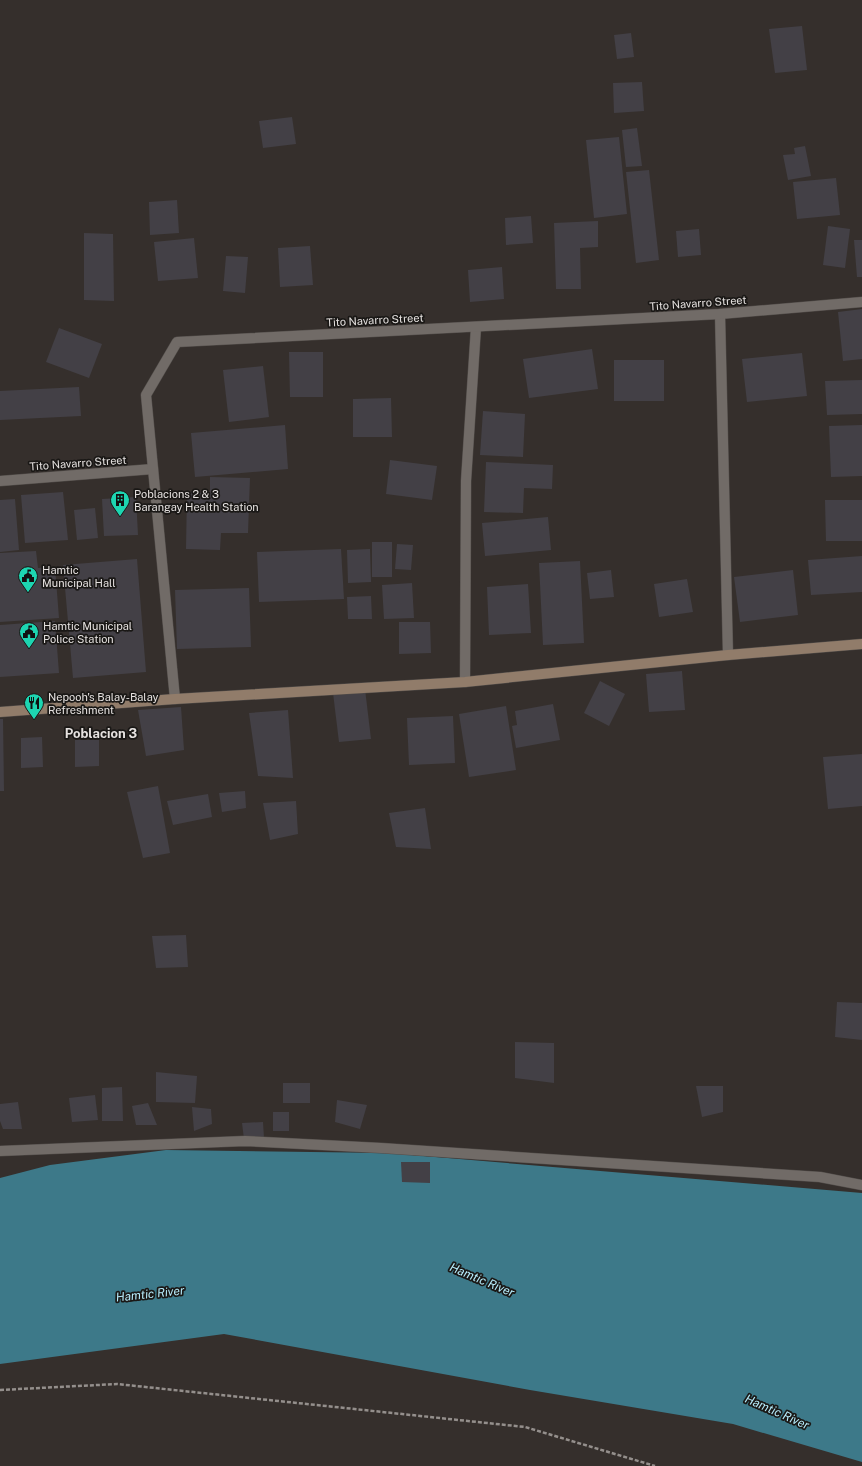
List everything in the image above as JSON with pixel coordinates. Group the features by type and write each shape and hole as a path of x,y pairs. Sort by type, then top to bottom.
{"main road":[{"path":"0,712 175,699 464,682 728,655 862,644"}],"street":[{"name":"Tito Navarro Street","path":"0,481 153,469 146,395 177,342 720,314 862,302"},
{"path":"720,314 728,655"},
{"path":"464,682 466,481 476,327"},
{"path":"153,469 175,699"},
{"path":"0,1150 245,1141 381,1148 820,1177 862,1185"}],"path":[{"path":"0,1390 117,1384 525,1427 655,1466"}],"water":[{"name":"Hamtic River","path":"166,1150 388,1153 862,1193 862,1462 733,1424 530,1390 224,1334 0,1364 0,1178 50,1165"}],"building":[{"path":"802,26 807,70 775,73 769,29"},
{"path":"631,33 634,57 617,59 614,35"},
{"path":"642,82 644,111 614,113 613,83"},
{"path":"292,117 296,144 263,148 259,121"},
{"path":"637,128 642,166 626,167 622,130"},
{"path":"619,137 627,214 594,218 586,140"},
{"path":"805,146 811,176 788,180 783,155 795,154 794,148"},
{"path":"649,170 659,260 636,263 626,172"},
{"path":"836,178 840,215 797,219 793,182"},
{"path":"177,200 179,233 150,235 149,202"},
{"path":"531,216 533,243 506,245 505,218"},
{"path":"598,221 598,247 580,248 581,289 556,289 554,223"},
{"path":"828,226 850,229 845,268 823,265"},
{"path":"699,229 701,255 678,257 676,231"},
{"path":"84,233 113,234 114,301 84,300"},
{"path":"194,238 198,278 158,281 154,242"},
{"path":"854,240 862,240 862,277 857,277"},
{"path":"310,246 313,285 280,287 278,248"},
{"path":"226,256 248,257 245,293 223,291"},
{"path":"502,267 504,299 470,302 468,270"},
{"path":"862,309 862,359 843,361 838,312"},
{"path":"59,328 102,344 89,378 46,362"},
{"path":"592,349 598,389 529,398 523,359"},
{"path":"289,352 323,352 323,397 290,397"},
{"path":"802,353 807,396 747,402 742,359"},
{"path":"614,360 664,360 664,401 614,401"},
{"path":"263,366 269,417 229,422 223,370"},
{"path":"862,380 862,414 827,415 825,381"},
{"path":"79,387 81,416 0,420 0,391"},
{"path":"391,398 392,437 353,437 353,399"},
{"path":"483,411 525,414 523,457 480,455"},
{"path":"285,425 288,469 195,477 191,433"},
{"path":"862,425 862,476 831,477 829,426"},
{"path":"390,460 437,466 432,500 386,494"},
{"path":"486,462 553,465 552,489 524,488 523,513 484,512"},
{"path":"210,477 250,478 248,533 221,533 220,550 186,549 187,492 210,493"},
{"path":"63,492 68,540 25,543 21,495"},
{"name":"Poblacions 2 & 3 Barangay Health Station","path":"136,497 138,535 104,536 102,499"},
{"path":"15,499 19,550 0,552 0,500"},
{"path":"825,500 862,500 862,541 826,541"},
{"path":"95,508 98,538 77,540 74,510"},
{"path":"548,517 551,550 485,556 482,523"},
{"path":"372,542 392,542 392,577 372,577"},
{"path":"397,544 413,545 411,570 395,569"},
{"path":"341,549 344,599 259,602 257,552"},
{"path":"370,549 371,582 348,583 347,550"},
{"name":"Hamtic Municipal Hall","path":"36,551 38,568 55,567 59,618 0,622 0,553"},
{"path":"862,556 862,592 811,595 808,560"},
{"path":"137,559 146,672 73,678 63,565"},
{"path":"580,561 584,643 543,645 539,563"},
{"path":"611,570 614,597 590,599 587,573"},
{"path":"793,570 798,615 740,622 734,577"},
{"path":"687,579 693,612 659,617 654,584"},
{"path":"412,583 414,618 384,619 382,585"},
{"path":"528,584 531,633 489,635 487,587"},
{"path":"249,588 251,647 177,649 175,590"},
{"path":"371,596 372,619 348,619 347,597"},
{"name":"Hamtic Municipal Police Station","path":"55,621 59,673 0,677 0,625"},
{"path":"399,622 430,622 431,653 399,654"},
{"path":"682,671 685,710 649,712 646,674"},
{"path":"600,681 625,694 609,726 584,713"},
{"path":"365,689 371,739 339,742 333,693"},
{"path":"553,704 560,740 516,748 512,726 517,725 515,711"},
{"path":"506,706 516,770 469,777 459,714"},
{"path":"181,707 184,750 146,756 138,710"},
{"path":"288,710 293,778 258,776 249,713"},
{"path":"453,716 455,763 409,765 407,718"},
{"path":"0,719 3,719 4,791 0,791"},
{"path":"42,737 43,767 21,768 21,738"},
{"path":"75,740 99,740 99,766 75,767"},
{"path":"862,754 862,806 828,809 823,757"},
{"path":"158,786 170,853 143,858 127,792"},
{"path":"245,791 246,808 222,812 219,793"},
{"path":"208,794 212,817 173,825 167,801"},
{"path":"296,801 298,834 270,840 263,803"},
{"path":"425,808 431,849 396,847 389,813"},
{"path":"186,935 188,967 156,968 152,936"},
{"path":"837,1002 862,1003 862,1040 835,1037"},
{"path":"515,1042 554,1043 554,1083 515,1078"},
{"path":"156,1072 197,1076 195,1103 156,1102"},
{"path":"283,1083 310,1083 310,1103 283,1103"},
{"path":"696,1086 723,1086 723,1112 702,1117"},
{"path":"122,1087 123,1121 102,1121 102,1088"},
{"path":"95,1095 98,1120 72,1122 69,1098"},
{"path":"337,1100 367,1105 360,1129 335,1122"},
{"path":"18,1102 22,1129 3,1129 0,1121 0,1104"},
{"path":"148,1103 157,1125 136,1125 132,1106"},
{"path":"192,1107 211,1109 212,1124 194,1131"},
{"path":"273,1112 289,1112 289,1131 273,1131"},
{"path":"263,1122 264,1138 244,1139 242,1123"},
{"path":"401,1162 430,1162 430,1183 402,1182"}],"place":[{"name":"Poblacions 2 & 3 Barangay Health Station","path":"120,517"},
{"name":"Hamtic Municipal Hall","path":"28,593"},
{"name":"Hamtic Municipal Police Station","path":"29,649"},
{"name":"Nepooh's Balay-Balay Refreshment","path":"34,720"}],"district":[{"name":"Poblacion 3","path":"101,733"}]}
